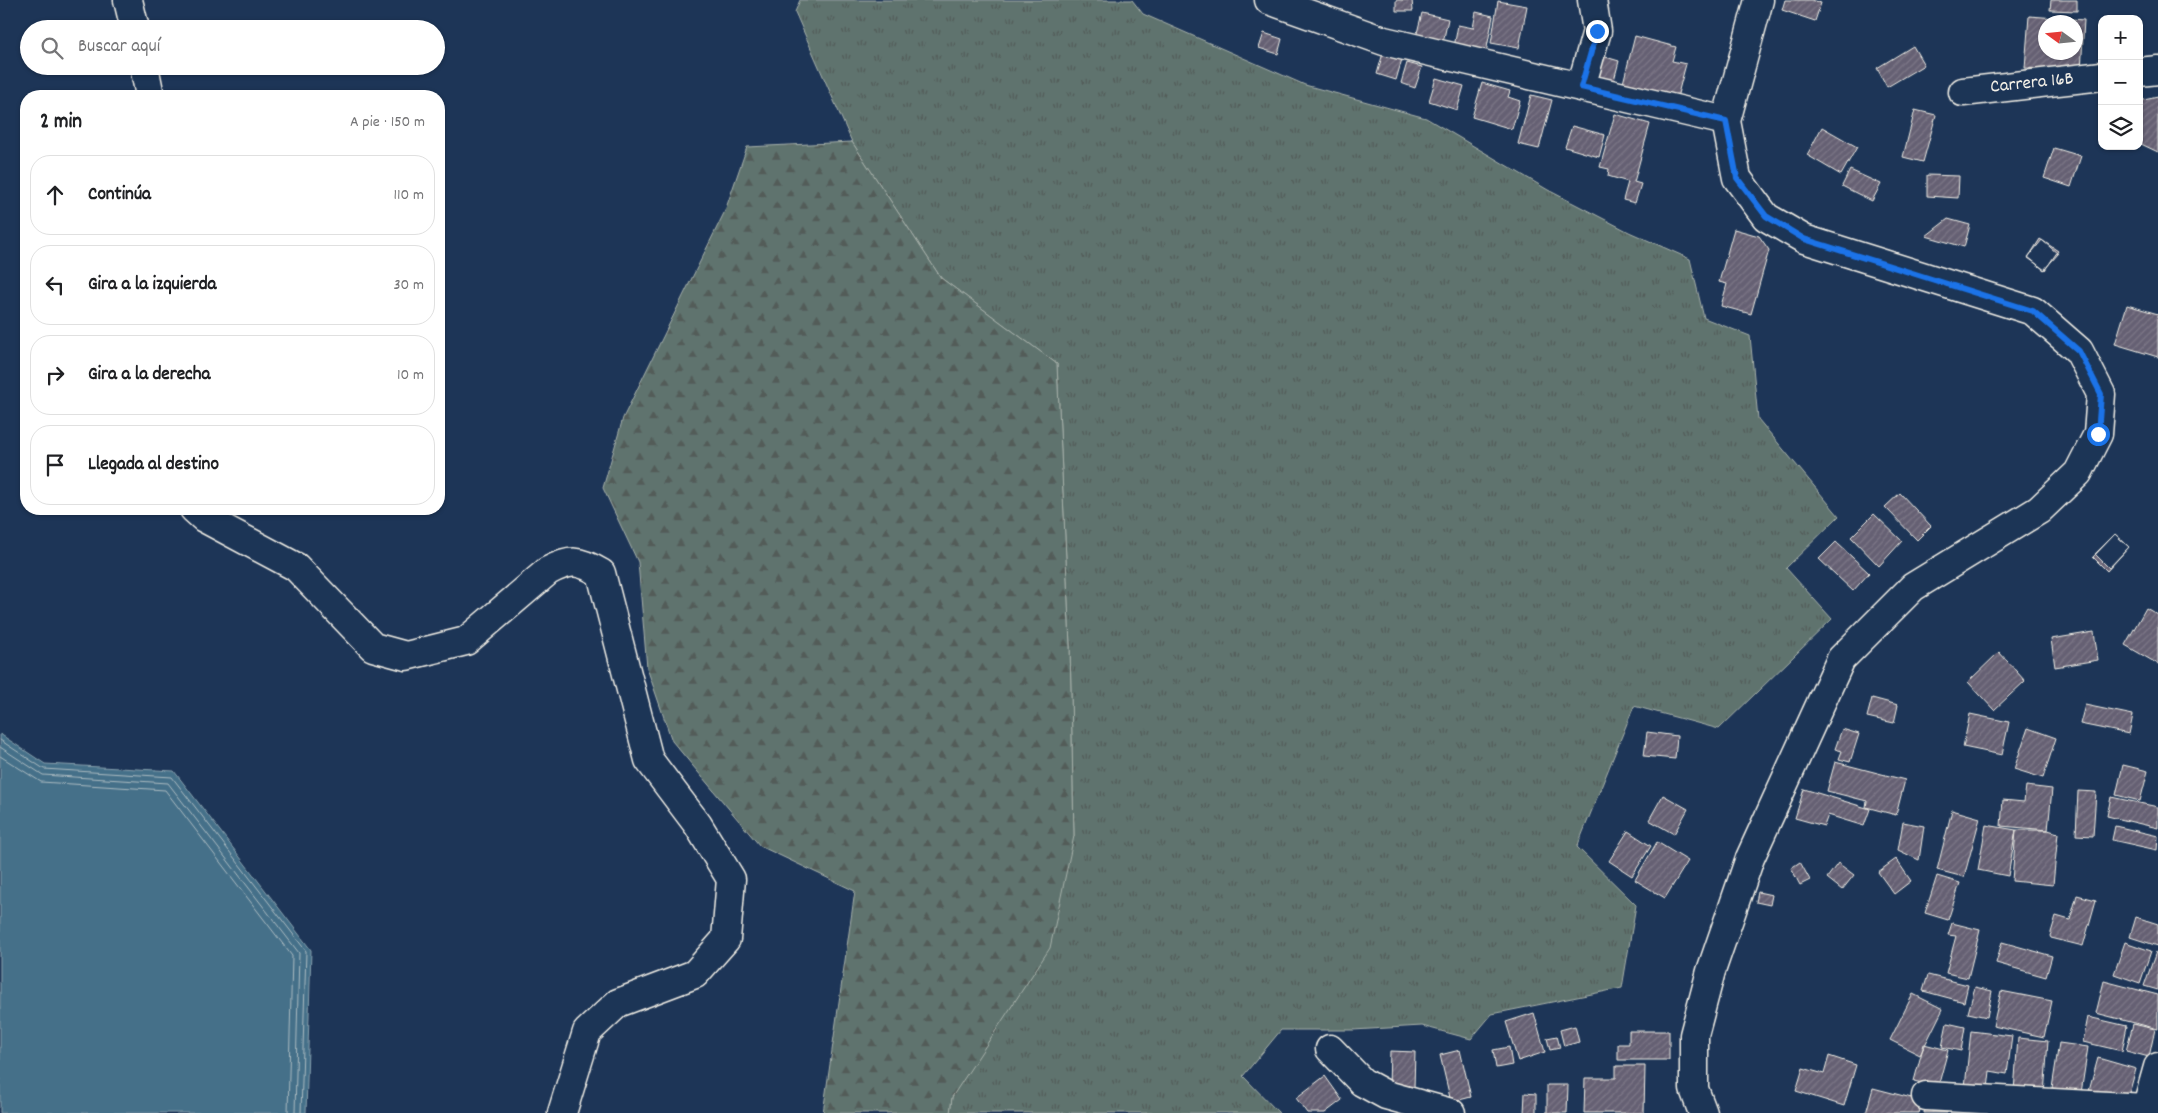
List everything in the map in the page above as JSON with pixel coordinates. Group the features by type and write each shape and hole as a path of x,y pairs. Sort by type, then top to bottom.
{"street":[{"path":"128,0 133,20"},
{"path":"1269,0 1384,41 1726,121"},
{"path":"1581,87 1597,31 1592,0"},
{"path":"1703,1113 1694,1089 1694,1035 1711,971 1750,858 1841,659 1913,587 2039,510 2078,472 2098,434 2101,394 2079,351 2033,311 1804,239 1766,216 1737,178 1726,121 1759,0"},
{"path":"2143,72 2158,70"},
{"path":"146,75 149,90"},
{"name":"Carrera 16B","path":"1963,92 2098,76"},
{"path":"201,515 296,567 373,646 406,656 466,641 548,571 562,564 580,561 601,573 649,760 698,825 731,879 726,939 695,974 618,1003 587,1032 562,1113"},
{"path":"1330,1048 1362,1082 1386,1096 1452,1113"},
{"path":"1926,1096 2146,1110 2158,1067"}],"green space":[{"path":"800,0 1132,0 1143,14 1305,85 1426,118 1548,190 1629,232 1690,259 1704,318 1750,336 1758,419 1839,516 1786,568 1832,619 1719,729 1634,706 1577,847 1636,905 1622,988 1492,1014 1471,1039 1422,1026 1353,1030 1281,1030 1243,1076 1279,1113 950,1113 952,1097 1074,836 1070,646 1057,364 941,278 852,142 795,12"},
{"path":"852,142 941,278 1057,364 1070,646 1074,836 1050,948 952,1097 950,1113 823,1113 855,891 760,846 672,741 647,668 638,562 603,488 623,418 725,211 747,147"}],"water":[{"path":"0,734 45,764 174,771 311,950 306,1113 0,1113"}],"building":[{"path":"1396,0 1412,0 1413,11 1396,11"},
{"path":"1785,0 1811,0 1821,3 1815,21 1782,10"},
{"path":"2051,0 2077,0 2077,11 2050,10"},
{"path":"1498,1 1527,6 1519,48 1491,43"},
{"path":"1476,12 1493,16 1485,58 1453,53 1458,25 1473,28"},
{"path":"1422,13 1448,19 1441,52 1414,45"},
{"path":"2029,16 2038,17 2038,60 2082,60 2081,71 2025,68"},
{"path":"1264,33 1282,39 1278,54 1259,48"},
{"path":"1635,36 1676,47 1672,61 1686,64 1675,105 1621,91"},
{"path":"1913,46 1924,65 1887,87 1877,68"},
{"path":"1383,53 1402,59 1396,80 1377,74"},
{"path":"1599,55 1619,61 1612,88 1592,82"},
{"path":"1407,63 1422,67 1415,88 1401,83"},
{"path":"1436,78 1464,86 1457,110 1429,101"},
{"path":"1482,83 1510,91 1508,97 1520,101 1512,129 1472,117"},
{"path":"1531,95 1552,100 1539,149 1518,144"},
{"path":"2158,97 2158,152 2143,145 2143,100"},
{"path":"1915,110 1936,115 1923,162 1903,157"},
{"path":"1615,114 1650,124 1634,182 1641,184 1635,203 1623,200 1628,182 1608,176 1609,169 1600,167"},
{"path":"1572,126 1605,135 1599,157 1565,147"},
{"path":"1822,127 1857,147 1841,175 1807,155"},
{"path":"2054,148 2081,156 2071,187 2044,178"},
{"path":"1850,170 1881,184 1872,201 1842,186"},
{"path":"1927,175 1959,176 1958,198 1927,196"},
{"path":"1948,219 1970,225 1964,247 1926,236"},
{"path":"1734,229 1759,236 1769,250 1751,314 1721,306 1727,284 1719,282"},
{"path":"2040,239 2058,251 2045,270 2028,258"},
{"path":"2042,240 2058,254 2044,270 2028,257"},
{"path":"2127,305 2158,314 2158,357 2115,344"},
{"path":"1900,493 1931,526 1917,540 1885,507"},
{"path":"1874,514 1902,541 1879,566 1851,537"},
{"path":"2115,534 2129,547 2109,568 2095,554"},
{"path":"2115,534 2129,547 2107,571 2093,557"},
{"path":"1836,542 1869,573 1853,591 1819,559"},
{"path":"2146,608 2158,615 2158,664 2125,645"},
{"path":"2094,632 2098,660 2055,667 2051,639"},
{"path":"1999,652 2025,681 1994,710 1968,682"},
{"path":"1872,698 1898,705 1894,723 1867,717"},
{"path":"2085,705 2133,715 2129,734 2080,724"},
{"path":"1970,714 2009,722 2002,755 1963,747"},
{"path":"2028,728 2056,738 2043,778 2014,769"},
{"path":"1842,729 1859,734 1850,762 1839,759 1842,751 1835,749"},
{"path":"1647,732 1677,736 1675,759 1644,756"},
{"path":"1835,762 1905,780 1896,815 1866,807 1867,801 1827,791"},
{"path":"2123,765 2148,771 2140,801 2116,795"},
{"path":"2026,786 2052,789 2048,830 2001,826 2003,800 2024,802"},
{"path":"1804,789 1870,809 1864,826 1828,815 1824,826 1795,818"},
{"path":"2078,791 2096,792 2093,836 2076,835"},
{"path":"1663,795 1688,809 1674,834 1649,820"},
{"path":"2111,797 2158,807 2158,828 2107,816"},
{"path":"1952,810 1980,818 1964,877 1937,870"},
{"path":"1903,822 1924,826 1919,860 1898,850"},
{"path":"1986,825 2016,830 2008,876 1978,870"},
{"path":"2115,826 2158,836 2157,850 2112,840"},
{"path":"2016,830 2048,830 2058,833 2053,885 2012,881"},
{"path":"1628,831 1651,846 1632,876 1609,861"},
{"path":"1657,842 1688,861 1665,898 1635,880"},
{"path":"1896,859 1911,881 1894,894 1878,872"},
{"path":"1800,862 1810,880 1800,885 1791,868"},
{"path":"1838,863 1854,875 1842,890 1827,878"},
{"path":"1937,876 1960,883 1948,920 1925,913"},
{"path":"1758,892 1772,895 1770,905 1756,902"},
{"path":"2077,895 2096,900 2083,946 2051,938 2050,936 2056,916 2070,920"},
{"path":"2136,917 2158,924 2158,946 2130,937"},
{"path":"1952,923 1980,930 1968,978 1946,973 1956,936 1948,935"},
{"path":"2002,942 2052,956 2046,977 1996,963"},
{"path":"2125,942 2151,951 2140,983 2114,974"},
{"path":"2156,952 2158,952 2158,990 2144,986"},
{"path":"1928,975 1968,985 1964,1002 1923,991"},
{"path":"2104,981 2158,995 2158,1029 2096,1013"},
{"path":"1975,987 1992,991 1987,1017 1968,1013"},
{"path":"2001,991 2052,1001 2044,1037 1993,1026"},
{"path":"1913,994 1943,1009 1920,1055 1890,1040"},
{"path":"1534,1013 1545,1052 1518,1061 1506,1022"},
{"path":"2088,1017 2127,1026 2122,1051 2083,1042"},
{"path":"1947,1023 1965,1027 1961,1051 1942,1047"},
{"path":"2133,1024 2155,1029 2149,1057 2126,1051"},
{"path":"1575,1026 1579,1042 1564,1046 1560,1030"},
{"path":"1629,1031 1669,1031 1669,1060 1618,1060 1618,1044 1629,1044"},
{"path":"1971,1031 2012,1036 2007,1074 1990,1071 1988,1089 1965,1087"},
{"path":"1557,1036 1560,1048 1550,1050 1547,1038"},
{"path":"2018,1038 2048,1041 2044,1094 2014,1091"},
{"path":"2059,1043 2088,1047 2081,1093 2052,1088"},
{"path":"1924,1044 1948,1050 1938,1087 1914,1081"},
{"path":"1509,1047 1512,1065 1496,1068 1493,1050"},
{"path":"1460,1050 1471,1097 1451,1102 1440,1055"},
{"path":"1390,1051 1415,1052 1414,1088 1389,1087"},
{"path":"1829,1056 1856,1065 1844,1106 1796,1091 1803,1068 1824,1074"},
{"path":"2098,1058 2136,1069 2127,1101 2089,1091"},
{"path":"1616,1066 1645,1066 1644,1113 1584,1113 1585,1078 1616,1078"},
{"path":"1325,1076 1342,1100 1325,1113 1307,1113 1296,1098"},
{"path":"1547,1085 1568,1085 1567,1113 1547,1113"},
{"path":"1873,1088 1923,1101 1919,1113 1866,1113"},
{"path":"1525,1093 1536,1094 1536,1113 1524,1113"},
{"path":"1926,1102 1948,1105 1947,1113 1924,1113"}],"route":[{"path":"1597,31 1581,87 1726,121 1737,178 1766,216 1804,239 2033,311 2079,351 2101,394 2098,434"}]}
